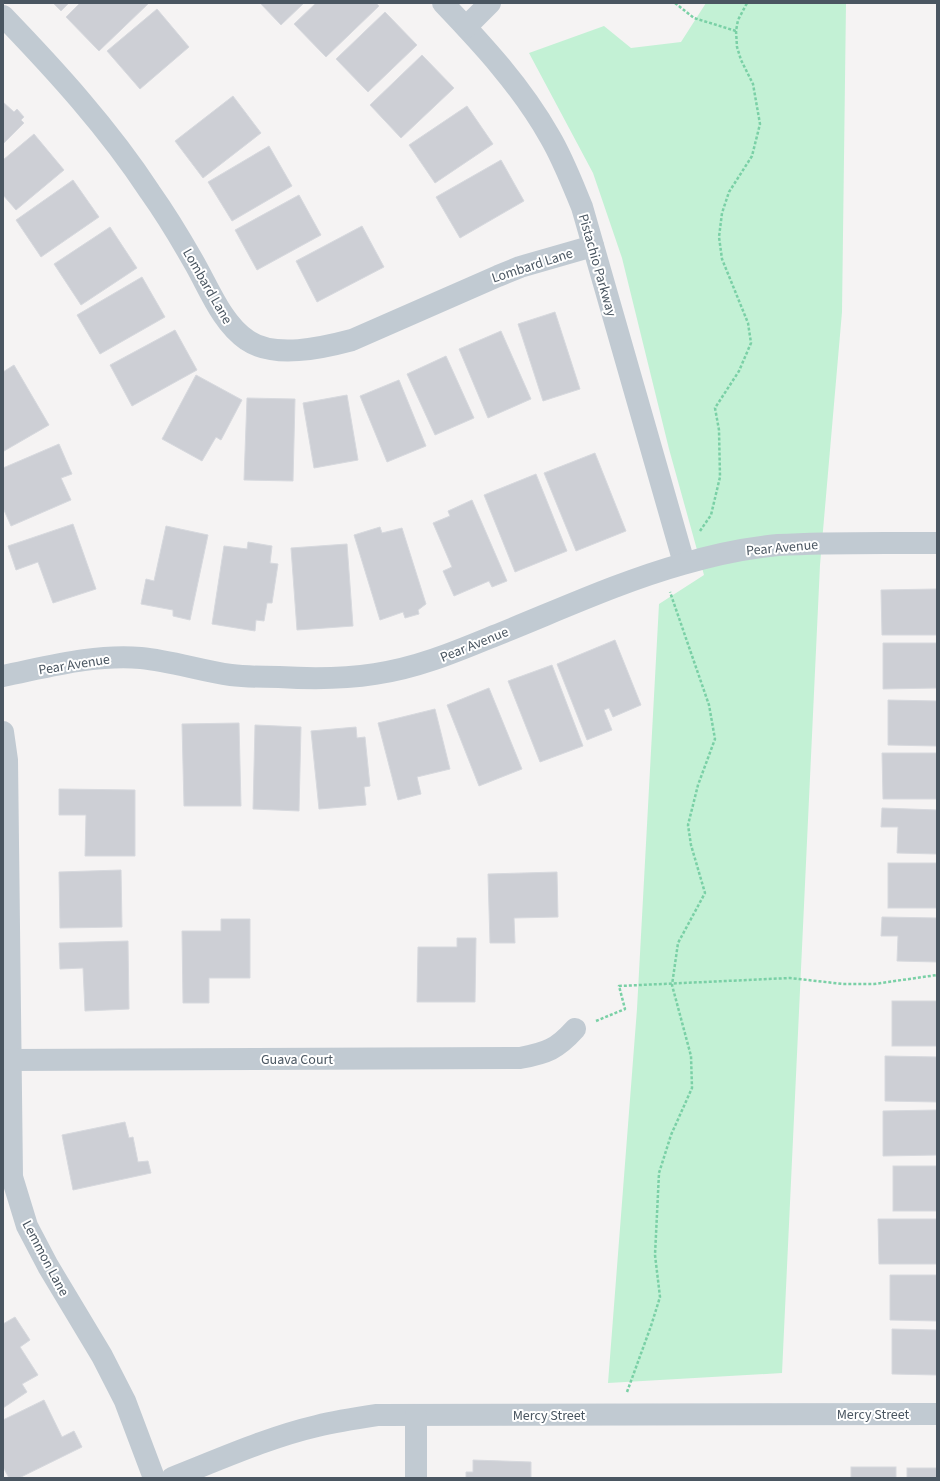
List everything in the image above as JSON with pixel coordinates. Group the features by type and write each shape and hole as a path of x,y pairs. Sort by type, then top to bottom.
{"street":[{"name":"Pistachio Parkway","path":"443,3 489,51 509,75 531,106 551,138 582,207 684,564"},
{"path":"466,27 490,3"},
{"name":"Lombard Lane","path":"3,16 44,59 101,124 127,158 169,220 229,325 247,341 258,347 271,350 310,350 352,340 520,267 593,246"},
{"name":"Pear Avenue","path":"3,676 90,659 116,657 141,658 216,672 247,676 335,678 376,674 438,659 625,583 684,564 734,552 776,546 826,543 937,543"},
{"name":"Lemmon Lane","path":"3,732 7,760 12,1177 27,1226 48,1266 102,1356 125,1401 154,1478"},
{"name":"Guava Court","path":"10,1060 520,1058 537,1055 551,1049 563,1042 575,1029"},
{"name":"Mercy Street","path":"172,1478 277,1438 315,1426 345,1419 377,1415 937,1414"},
{"path":"416,1415 416,1478"}],"path":[{"path":"675,3 694,18 736,31"},
{"path":"698,533 710,515 720,477 720,430 715,408 739,371 751,343 748,323 722,259 719,237 722,213 729,192 752,156 760,124 752,84 737,47 736,31 738,20 747,3"},
{"path":"628,1415 627,1390 660,1298 656,1255 659,1173 671,1135 692,1088 691,1056 672,985 678,943 705,893 691,845 688,825 698,785 715,739 710,705 668,588"},
{"path":"575,1029 625,1009 618,986 672,985 790,978 843,984 874,984 937,975"}],"green space":[{"path":"706,3 846,3 842,312 820,565 782,1373 608,1383 637,1009 659,604 704,575 669,449 622,258 593,173 529,53 604,26 631,48 681,42"}],"building":[{"path":"53,3 69,3 61,11"},
{"path":"80,3 149,3 99,51 66,17"},
{"path":"260,3 304,3 281,25"},
{"path":"316,3 376,3 379,6 326,57 294,24"},
{"path":"157,9 189,47 140,89 107,51"},
{"path":"385,12 417,45 368,92 336,59"},
{"path":"422,55 454,88 401,138 370,105"},
{"path":"233,96 261,133 203,178 175,141"},
{"path":"3,102 14,112 17,109 24,117 21,120 24,123 3,144"},
{"path":"467,106 493,144 435,183 409,145"},
{"path":"34,134 64,170 16,210 3,195 3,160"},
{"path":"269,146 292,186 232,221 208,182"},
{"path":"501,160 524,201 460,238 436,197"},
{"path":"73,180 99,217 41,257 16,220"},
{"path":"299,195 321,235 257,270 235,230"},
{"path":"362,226 384,267 317,302 296,261"},
{"path":"110,227 137,268 81,305 54,264"},
{"path":"142,277 165,317 100,354 77,315"},
{"path":"555,312 580,389 543,401 518,324"},
{"path":"175,330 197,370 132,406 110,365"},
{"path":"501,331 531,399 488,418 459,349"},
{"path":"446,356 474,418 435,435 407,374"},
{"path":"14,365 49,425 4,451 3,372"},
{"path":"196,375 242,400 221,440 216,437 202,461 162,439"},
{"path":"399,380 426,446 387,462 360,396"},
{"path":"347,395 358,460 314,468 303,403"},
{"path":"247,398 295,399 293,481 244,480"},
{"path":"59,444 72,474 61,478 71,500 11,526 3,508 3,468"},
{"path":"595,453 626,531 576,551 544,473"},
{"path":"536,474 567,551 515,572 484,495"},
{"path":"472,500 507,581 492,587 489,581 454,596 443,571 452,567 433,523 450,516 448,511"},
{"path":"73,524 96,589 53,603 38,562 16,570 8,546"},
{"path":"166,526 208,535 190,620 173,616 173,610 141,604 146,579 154,581"},
{"path":"380,527 382,533 402,528 426,604 418,610 419,614 405,618 403,612 380,620 354,535"},
{"path":"248,542 272,546 270,563 278,564 272,603 267,603 264,621 256,620 255,631 212,624 224,546 247,549"},
{"path":"347,544 353,626 297,630 291,548"},
{"path":"937,589 937,635 882,635 881,590"},
{"path":"615,640 641,705 613,717 609,708 604,710 612,730 587,740 557,664"},
{"path":"883,643 937,643 937,688 883,689"},
{"path":"552,665 583,746 540,762 508,681"},
{"path":"489,688 522,769 479,786 447,705"},
{"path":"888,700 937,701 937,746 888,745"},
{"path":"435,709 450,769 417,777 421,794 398,800 378,723"},
{"path":"239,723 241,806 184,806 182,724"},
{"path":"255,725 301,727 299,811 253,809"},
{"path":"356,727 357,738 365,737 370,786 364,787 366,805 319,809 311,731"},
{"path":"882,753 937,753 937,799 883,799"},
{"path":"59,789 135,790 135,856 85,856 86,815 59,815"},
{"path":"882,808 937,810 937,854 897,853 898,827 881,827"},
{"path":"888,863 937,863 937,908 888,908"},
{"path":"121,870 122,927 60,928 59,872"},
{"path":"557,872 558,917 514,918 515,943 490,943 488,874"},
{"path":"882,917 937,918 937,962 897,961 898,936 881,936"},
{"path":"221,919 250,919 250,978 209,978 209,1003 183,1003 182,931 221,931"},
{"path":"457,938 476,938 475,1002 417,1002 418,947 457,947"},
{"path":"128,941 129,1009 85,1011 83,968 60,969 59,943"},
{"path":"892,1001 937,1001 937,1046 892,1046"},
{"path":"885,1056 937,1057 937,1102 885,1101"},
{"path":"937,1110 937,1155 883,1156 883,1111"},
{"path":"125,1122 129,1138 133,1137 138,1162 148,1161 151,1173 73,1190 62,1135"},
{"path":"893,1166 937,1166 937,1211 893,1211"},
{"path":"878,1219 937,1219 937,1264 879,1264"},
{"path":"890,1275 937,1275 937,1321 890,1320"},
{"path":"15,1317 30,1340 20,1347 38,1375 22,1384 27,1392 3,1408 3,1324"},
{"path":"892,1329 937,1330 937,1375 892,1374"},
{"path":"44,1400 62,1437 74,1431 82,1447 19,1478 9,1478 3,1467 3,1420"},
{"path":"473,1460 531,1462 531,1478 466,1478 466,1472 473,1472"},
{"path":"851,1467 896,1467 896,1478 851,1478"},
{"path":"907,1468 937,1468 937,1478 907,1478"}]}
